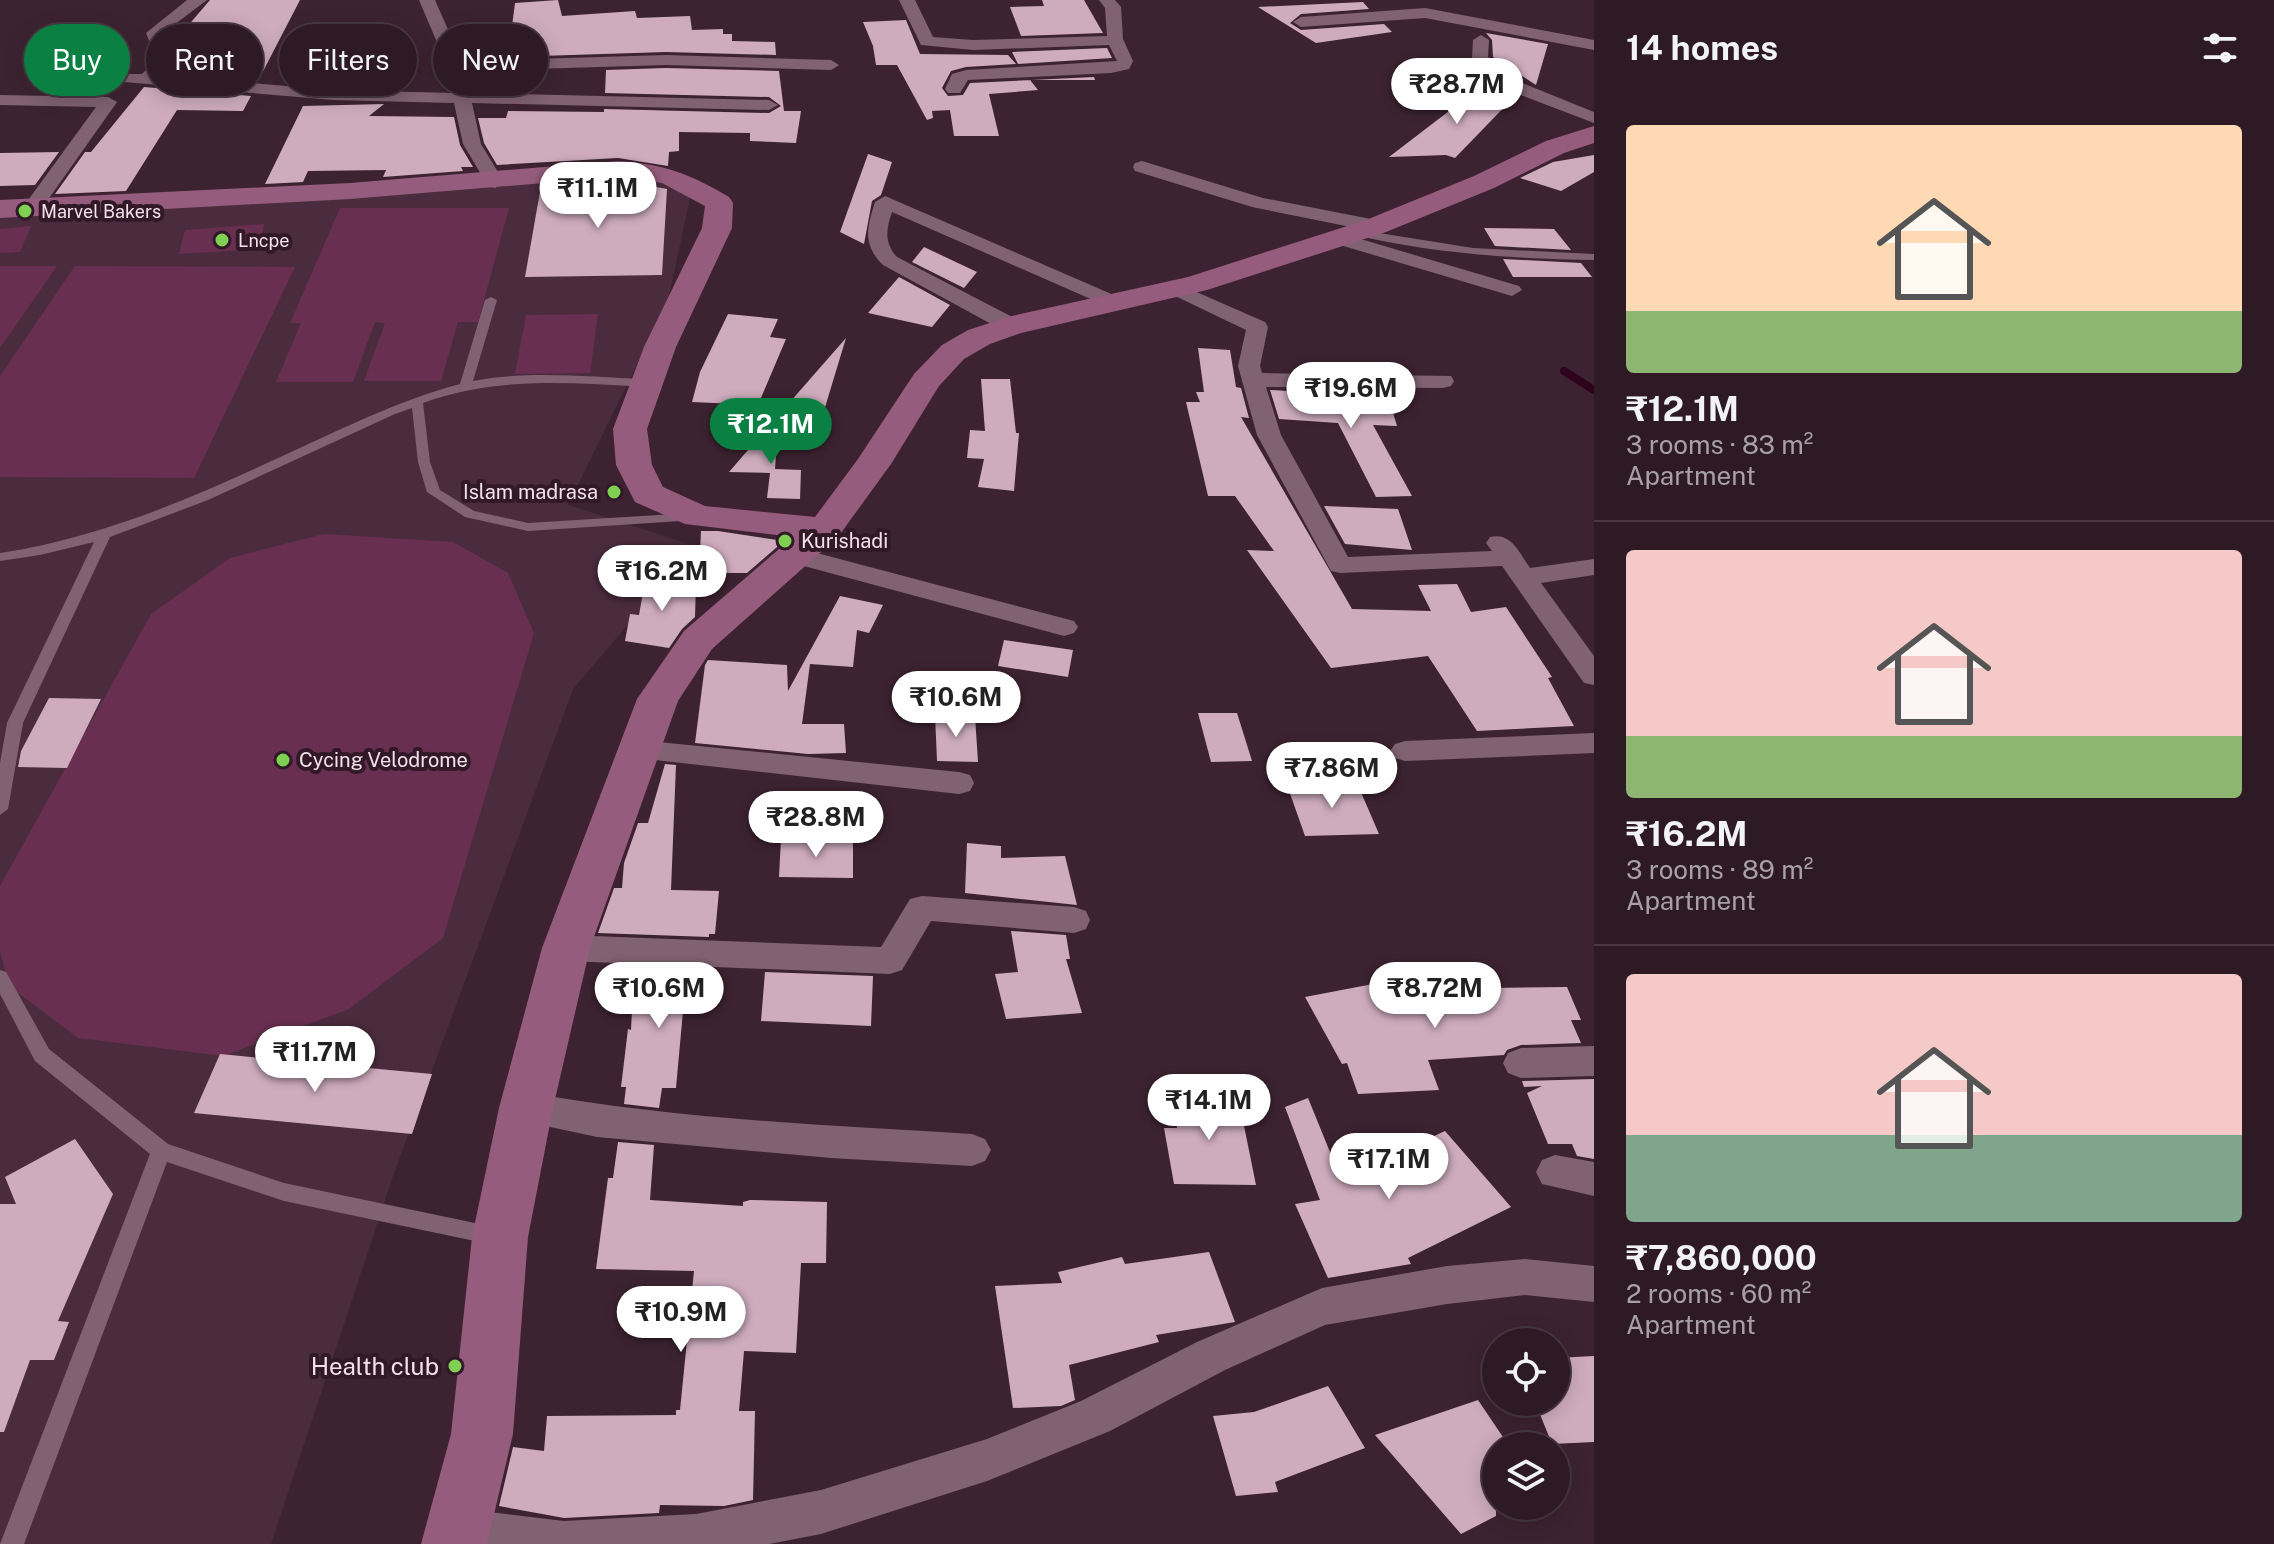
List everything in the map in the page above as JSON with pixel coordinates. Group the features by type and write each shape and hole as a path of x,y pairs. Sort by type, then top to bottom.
{"main road":[{"path":"456,1537 482,1434 500,1237 526,1108 566,948 658,699 698,640 812,542 873,464 926,381 953,352 979,337 1012,326 1176,289 1356,232 1484,182 1555,147 1594,134"},
{"path":"0,209 495,182 618,169 659,171 676,176 719,203 717,228 646,383 630,429 634,465 648,494 698,516 812,542"}],"street":[{"path":"199,0 154,33 156,40 173,53 138,78 333,95 433,95"},
{"path":"427,0 438,24"},
{"path":"907,0 927,42 1013,37 1115,39"},
{"path":"954,89 958,78 966,75 1117,67 1125,61 1115,39 1113,7 1107,0"},
{"path":"1301,22 1419,6 1594,45"},
{"path":"1481,40 1480,59 1516,87 1594,118"},
{"path":"548,63 653,60 831,65"},
{"path":"461,96 472,144 495,182"},
{"path":"492,96 769,105"},
{"path":"0,100 108,102 33,207"},
{"path":"1142,167 1356,232 1512,290"},
{"path":"1012,326 890,261 878,251 876,239 885,202 1116,303"},
{"path":"1176,289 1257,327 1249,366 1269,435 1340,565 1511,559 1594,567"},
{"path":"1253,380 1443,381"},
{"path":"812,542 1064,627"},
{"path":"1511,559 1584,648 1594,676"},
{"path":"1405,751 1594,743"},
{"path":"638,750 959,783"},
{"path":"566,948 890,961 922,908 1074,920"},
{"path":"1521,1063 1594,1061"},
{"path":"526,1108 597,1121 831,1142 972,1150"},
{"path":"1555,1172 1594,1179"},
{"path":"456,1537 564,1543 696,1536 821,1512 987,1460 1095,1416 1211,1356 1322,1307 1447,1285 1525,1277 1594,1284"}],"lane":[{"path":"1356,232 1455,251 1594,257"},
{"path":"465,386 491,300"},
{"path":"0,557 103,537 417,401 465,386 509,379 646,383"},
{"path":"417,401 424,462 434,492 470,514 528,527 698,516"},
{"path":"0,809 15,723 103,537"},
{"path":"0,977 42,1055 161,1151 284,1192 500,1237"},
{"path":"12,1544 161,1151"}],"shaded area":[{"path":"639,174 691,193 668,301 568,505 695,546 573,689 394,1173 271,1544 0,1544 0,218"},
{"path":"340,208 509,208 478,322 458,322 441,381 364,381 385,323 375,322 353,382 276,382 301,323 290,323"},
{"name":"Lncpe","path":"264,224 259,249 179,254 185,230"},
{"path":"31,226 20,252 0,253 0,229"},
{"path":"0,266 57,266 0,348"},
{"path":"75,266 295,267 194,478 0,477 0,376"},
{"path":"598,314 590,373 515,374 526,315"},
{"name":"Cycing Velodrome","path":"324,534 453,542 508,573 534,633 443,938 349,1009 223,1056 78,1038 9,986 0,950 0,886 151,614 230,558"}],"building":[{"path":"210,0 300,0 288,24 279,24 279,40 263,71 263,24 189,24"},
{"path":"558,0 562,16 635,11 637,18 690,16 692,30 723,29 723,34 732,34 732,41 775,42 776,55 666,52 548,56 548,24 512,24 515,3"},
{"path":"1042,0 1084,0 1103,33 1021,36 1010,7 1044,6"},
{"path":"1363,2 1369,9 1301,14 1290,23 1301,30 1384,24 1392,32 1316,43 1258,7"},
{"path":"906,20 920,54 1008,55 1016,64 951,71 942,88 948,96 963,95 970,83 1030,80 1038,90 989,94 999,136 954,136 950,110 932,111 933,118 927,120 897,65 876,65 873,46 863,22"},
{"path":"1486,33 1548,44 1536,85 1493,57 1492,40"},
{"path":"1107,48 1112,58 1018,64 1012,52"},
{"path":"606,70 779,71 784,111 801,111 796,143 750,141 750,133 679,132 679,151 669,152 668,166 618,158 497,165 484,143 478,118 506,118 508,111 604,112 604,109 769,113 781,106 769,97 605,93"},
{"path":"1094,77 1095,80 1032,80"},
{"path":"144,87 146,96 251,96 243,111 177,110 126,191 55,194 85,152 91,152"},
{"path":"1502,88 1515,96 1455,158 1446,155 1389,157 1466,98"},
{"path":"384,104 369,116 454,117 460,145 473,167 461,167 463,171 383,177 386,170 308,171 303,182 265,184 303,106"},
{"path":"59,152 35,185 0,186 0,153"},
{"path":"868,154 892,162 881,195 872,201 864,244 840,232"},
{"path":"1594,155 1594,172 1561,191 1520,178 1553,162"},
{"path":"618,180 667,189 662,275 525,277 541,186"},
{"path":"1484,228 1554,229 1571,250 1495,246"},
{"path":"924,247 977,272 964,288 912,262"},
{"path":"1503,259 1581,263 1592,277 1513,277"},
{"path":"899,277 950,305 932,327 868,313"},
{"path":"728,314 778,319 770,337 786,339 758,405 692,402 700,372"},
{"path":"846,338 823,414 783,410"},
{"path":"1198,348 1230,350 1236,387 1241,388 1249,418 1241,417 1352,609 1431,611 1418,585 1457,584 1471,612 1506,607 1552,677 1548,678 1574,726 1477,731 1428,656 1331,668 1247,550 1274,551 1235,496 1208,496 1186,402 1200,402 1196,392 1204,392"},
{"path":"981,379 1010,379 1016,433 1019,433 1014,491 978,487 984,459 967,458 970,430 985,431"},
{"path":"1270,390 1388,396 1397,426 1373,425 1412,496 1376,497 1338,423 1279,419"},
{"path":"779,414 775,469 801,470 800,499 767,498 770,473 729,472"},
{"path":"1324,506 1398,509 1412,550 1345,544"},
{"path":"701,531 784,541 747,573 699,573"},
{"path":"645,581 696,583 695,617 669,648 625,641 630,614 639,615"},
{"path":"840,596 883,605 869,633 857,630 853,667 810,664 802,724 844,724 846,753 808,754 695,743 708,660 787,665 788,691"},
{"path":"1004,640 1073,650 1068,677 998,666"},
{"path":"49,698 101,699 67,768 18,767 21,751"},
{"path":"1198,713 1237,713 1252,761 1211,762"},
{"path":"935,715 975,716 978,762 937,761"},
{"path":"665,764 676,765 671,890 719,891 715,934 709,934 709,937 598,933 614,888 622,888 624,863 638,823 648,823"},
{"path":"1357,783 1379,834 1305,836 1287,785"},
{"path":"781,839 853,841 853,878 779,877"},
{"path":"967,843 1001,846 1001,858 1065,856 1077,905 965,893"},
{"path":"1011,931 1066,935 1070,959 1066,959 1082,1013 1006,1019 995,974 1018,972"},
{"path":"634,967 709,970 708,1010 683,1011 676,1088 662,1088 659,1108 624,1104 626,1087 621,1087 628,1029 631,1030"},
{"path":"765,972 873,976 871,1026 761,1021"},
{"path":"1394,980 1406,1000 1491,995 1489,988 1567,987 1581,1020 1571,1020 1581,1043 1521,1045 1507,1050 1504,1055 1428,1060 1439,1090 1358,1094 1347,1063 1342,1064 1305,997"},
{"path":"220,1054 432,1074 412,1134 194,1113"},
{"path":"1594,1079 1594,1159 1577,1156 1572,1144 1548,1144 1527,1093 1542,1086 1524,1087 1522,1081"},
{"path":"1172,1096 1238,1096 1256,1185 1174,1184 1164,1128 1177,1128"},
{"path":"1308,1098 1341,1179 1445,1131 1511,1207 1408,1258 1411,1264 1328,1278 1295,1204 1320,1200 1285,1107"},
{"path":"75,1139 113,1194 58,1321 69,1322 54,1360 30,1360 4,1432 0,1432 0,1204 16,1204 5,1177"},
{"path":"618,1142 654,1145 650,1200 743,1206 743,1202 750,1200 827,1202 826,1263 801,1263 796,1353 744,1351 739,1411 755,1411 753,1500 724,1506 660,1505 659,1513 564,1518 499,1506 513,1447 544,1451 547,1416 676,1415 676,1410 680,1410 694,1271 596,1269 608,1178 613,1178"},
{"path":"1209,1252 1235,1322 1156,1335 1159,1342 1069,1365 1075,1400 1061,1406 1013,1408 995,1286 1062,1283 1058,1272 1122,1257 1125,1264"},
{"path":"1594,1356 1594,1442 1570,1443 1570,1432 1547,1432 1541,1416 1570,1416 1570,1357"},
{"path":"1328,1386 1365,1448 1275,1482 1278,1492 1236,1496 1213,1416 1254,1412"},
{"path":"1478,1400 1482,1406 1482,1416 1489,1416 1500,1432 1482,1432 1482,1520 1488,1520 1461,1534 1375,1435"}],"waterway":[{"path":"1564,371 1594,390"}],"place":[{"name":"Marvel Bakers","path":"25,211"},
{"name":"Lncpe","path":"222,240"},
{"name":"Islam madrasa","path":"614,492"},
{"name":"Kurishadi","path":"785,541"},
{"name":"Cycing Velodrome","path":"283,760"},
{"name":"Health club","path":"455,1366"}]}
